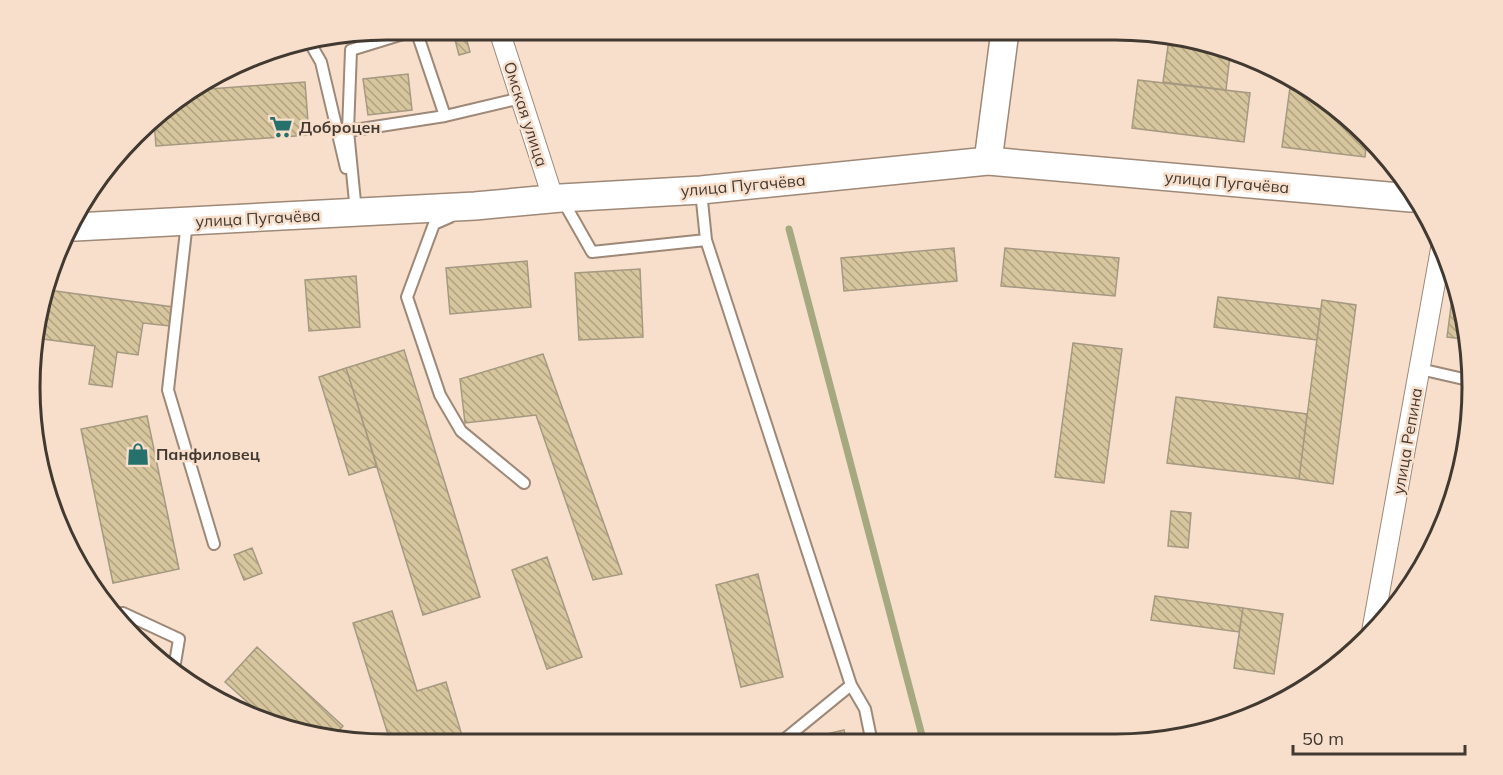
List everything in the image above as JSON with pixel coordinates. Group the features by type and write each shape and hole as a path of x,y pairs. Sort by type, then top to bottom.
{"main road":[{"path":"988,161 1004,40"},
{"name":"улица Пугачёва","path":"80,227 475,206 557,198 700,190 988,161 1406,198"}],"street":[{"name":"Омская улица","path":"502,40 557,198"},
{"name":"улица Репина","path":"1375,618 1439,262"}],"lane":[{"path":"356,213 348,131 351,50 383,40"},
{"path":"419,40 445,116"},
{"path":"313,49 321,62 356,213"},
{"path":"348,131 445,116 521,98"},
{"path":"700,190 706,240 851,685 865,709 870,734"},
{"path":"557,198 592,252 706,240"},
{"path":"475,206 434,224 407,297 440,395 461,431 524,483"},
{"path":"187,222 168,390 214,544"},
{"path":"1420,369 1462,379"},
{"path":"125,614 179,639 175,662"},
{"path":"791,734 851,685"}],"building":[{"path":"455,40 467,40 470,52 459,55"},
{"path":"1168,44 1229,60 1226,90 1163,82"},
{"path":"408,74 412,110 368,115 363,79"},
{"path":"1138,80 1250,93 1244,142 1132,128"},
{"path":"305,82 309,135 156,146 155,131 176,112 211,89"},
{"path":"1290,88 1327,112 1366,148 1365,157 1282,147"},
{"path":"954,248 957,281 844,291 841,258"},
{"path":"1005,248 1119,258 1115,296 1001,286"},
{"path":"527,261 531,307 450,314 446,268"},
{"path":"640,269 643,337 579,340 575,273"},
{"path":"356,276 360,327 309,331 305,280"},
{"path":"54,291 173,307 170,326 143,323 138,355 117,352 112,387 89,384 95,346 44,339"},
{"path":"1218,297 1321,309 1317,340 1214,327"},
{"path":"1322,300 1356,305 1333,484 1299,479"},
{"path":"1452,301 1459,339 1447,337"},
{"path":"1073,343 1122,349 1104,483 1055,477"},
{"path":"404,350 480,597 423,615 346,368"},
{"path":"543,354 622,574 593,580 536,415 465,423 460,379"},
{"path":"346,368 377,466 349,475 319,377"},
{"path":"1176,397 1307,414 1299,479 1167,463"},
{"path":"147,416 179,569 113,583 81,429"},
{"path":"1171,511 1191,513 1188,548 1168,546"},
{"path":"252,548 262,573 244,580 234,555"},
{"path":"547,557 582,657 547,669 512,570"},
{"path":"758,574 783,677 741,687 716,585"},
{"path":"1155,596 1243,608 1239,632 1151,620"},
{"path":"1243,608 1283,614 1274,674 1234,668"},
{"path":"392,611 417,691 446,682 462,734 388,734 353,623"},
{"path":"257,647 343,726 338,731 276,716 253,707 225,682"},
{"path":"844,730 845,734 827,734"}],"waterway":[{"path":"789,229 922,734"}],"place":[{"name":"Доброцен","path":"281,127"},
{"name":"Панфиловец","path":"138,454"}]}
